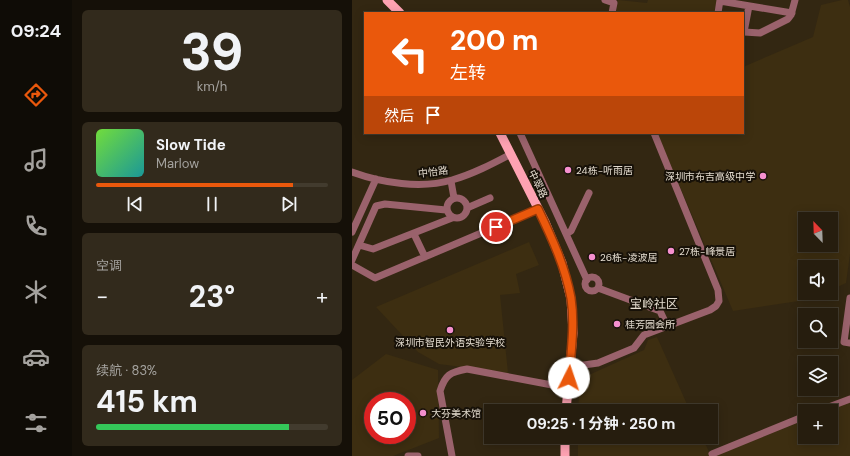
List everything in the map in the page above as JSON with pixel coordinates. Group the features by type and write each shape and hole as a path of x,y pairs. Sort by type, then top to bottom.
{"main road":[{"path":"387,0 399,12"},
{"name":"中翠路","path":"501,134 538,209 562,263 571,299 572,334 567,404"},
{"path":"565,444 565,456"}],"street":[{"path":"605,0 614,3 612,12"},
{"path":"749,6 744,32 760,33 788,19 792,13 795,0"},
{"path":"718,12 720,1 792,13"},
{"path":"520,134 587,280 593,277 597,279 599,283 598,288 660,311 668,326"},
{"path":"570,366 598,363 634,348 644,335 710,310 716,306 719,300 720,296 654,134"},
{"name":"中怡路","path":"352,172 376,179 416,185 451,181 480,171 511,154"},
{"path":"352,232 376,179"},
{"path":"451,181 454,198"},
{"path":"566,234 571,231 589,193"},
{"path":"446,210 448,203 454,198 461,198 467,208"},
{"path":"359,245 373,249 452,218 456,219 463,216 467,208 490,198"},
{"path":"352,260 376,206 385,204 446,210 452,218"},
{"path":"352,265 375,278 538,209"},
{"path":"414,234 425,257"},
{"path":"850,298 844,342 850,343"},
{"path":"452,456 440,391 443,381 448,375 458,370 466,369 568,388"},
{"path":"837,404 850,399"},
{"path":"712,454 798,419"},
{"path":"408,456 418,456"}],"shaded area":[{"path":"618,0 647,3 648,0 717,0 714,12 616,12"},
{"name":"深圳市布吉高级中学","path":"848,0 850,7 850,254 846,283 838,287 838,260 798,260 798,300 805,300 733,311 657,134 744,134 744,67 813,37 821,5"},
{"name":"深圳市智民外语实验学校","path":"529,242 539,265 516,274 520,293 500,295 508,373 439,364 418,352 376,307"},
{"path":"657,337 687,404 578,404 580,379 644,350 648,340"},
{"path":"386,354 438,370 439,438 393,456 352,456 352,380"},
{"path":"850,402 850,456 714,456 798,423 798,444 838,444 838,406"},
{"path":"578,444 705,444 711,456 578,456"}],"place":[{"name":"24栋-听雨居","path":"568,170"},
{"name":"深圳市布吉高级中学","path":"763,176"},
{"name":"27栋-峰景居","path":"671,251"},
{"name":"26栋-凌波居","path":"592,257"},
{"name":"桂芳园会所","path":"617,324"},
{"name":"深圳市智民外语实验学校","path":"450,330"},
{"name":"大芬美术馆","path":"423,413"}],"district":[{"name":"宝岭社区","path":"654,304"}],"route":[{"path":"496,227 538,209 545,222 562,263 571,299 572,334 569,378"}]}
